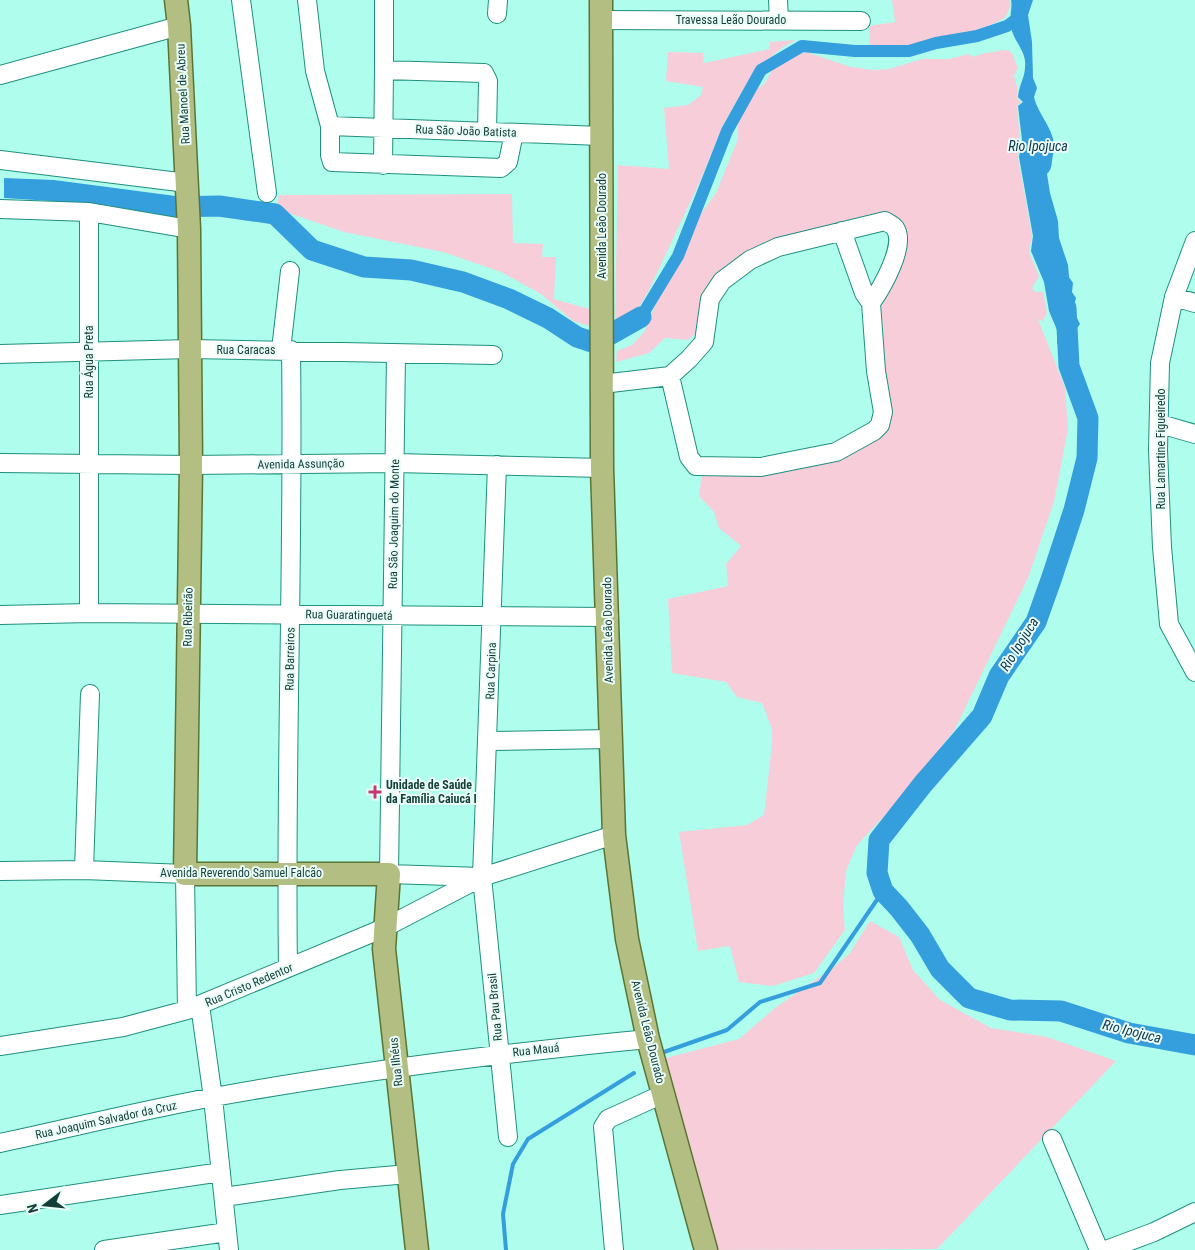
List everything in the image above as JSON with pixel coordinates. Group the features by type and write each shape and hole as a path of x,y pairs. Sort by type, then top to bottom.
{"main road":[{"name":"Rua Manoel de Abreu","path":"176,0 179,26 188,226"},
{"name":"Avenida Leão Dourado","path":"601,10 602,468 614,835 627,939 648,1038 706,1250"},
{"name":"Rua Ribeirão","path":"185,874 191,465 188,226"},
{"name":"Avenida Reverendo Samuel Falcão","path":"185,874 390,874"},
{"name":"Rua Ilhéus","path":"390,874 384,928 384,949 417,1250"}],"street":[{"path":"241,0 267,193"},
{"path":"308,0 315,71 330,126 330,155 332,162 496,168 505,166 514,133"},
{"path":"382,165 384,128 384,0"},
{"path":"778,0 779,20"},
{"name":"Travessa Leão Dourado","path":"601,10 779,20 861,21"},
{"path":"0,75 179,26"},
{"path":"384,70 484,73 488,81 488,132"},
{"name":"Rua São João Batista","path":"330,126 601,136"},
{"path":"0,160 187,186"},
{"path":"0,209 89,212 188,226"},
{"name":"Rua Água Preta","path":"89,212 89,613"},
{"path":"602,384 670,376 704,342 710,299 722,281 750,260 778,247 885,221 894,228 898,236 896,252 882,289 871,303"},
{"path":"670,376 689,457 696,466 761,467 836,452 874,431 880,424 883,412 876,371 871,303 864,293 842,231"},
{"name":"Rua Lamartine Figueiredo","path":"1191,665 1168,624 1159,468 1160,363 1174,297 1195,241"},
{"name":"Rua Barreiros","path":"288,968 287,874 293,464 286,350 290,271"},
{"path":"1174,297 1195,303"},
{"name":"Rua Caracas","path":"0,354 286,350 493,355"},
{"name":"Rua São Joaquim do Monte","path":"390,874 396,354"},
{"path":"1160,424 1195,434"},
{"name":"Avenida Assunção","path":"0,463 191,465 395,463 602,468"},
{"name":"Rua Carpina","path":"482,877 497,465"},
{"name":"Rua Guaratinguetá","path":"0,615 89,613 608,617"},
{"path":"84,870 90,694"},
{"path":"488,741 610,739"},
{"path":"482,877 614,835"},
{"name":"Avenida Reverendo Samuel Falcão","path":"0,871 84,870 185,874"},
{"name":"Rua Ribeirão","path":"185,874 193,1008"},
{"name":"Avenida Reverendo Samuel Falcão","path":"390,874 482,877"},
{"name":"Rua Cristo Redentor","path":"0,1046 150,1022 193,1008 384,928 482,877"},
{"name":"Rua Pau Brasil","path":"482,877 508,1137"},
{"path":"193,1008 213,1098 230,1250"},
{"name":"Rua Mauá","path":"396,1067 648,1038"},
{"name":"Rua Joaquim Salvador da Cruz","path":"0,1143 213,1098 396,1067"},
{"path":"614,1250 602,1138 603,1126 608,1119 664,1094"},
{"path":"1052,1139 1099,1250"},
{"path":"0,1205 221,1172"},
{"path":"224,1197 340,1180 408,1174"},
{"path":"1106,1250 1154,1232 1195,1212"},
{"path":"104,1250 227,1232"}],"shaded area":[{"path":"892,0 1009,0 1011,5 1005,18 978,31 908,48 870,48 869,26 895,22"},
{"path":"796,40 783,47 755,69 723,125 701,179 648,292 636,312 615,323 618,165 669,169 664,108 688,105 701,95 703,87 666,81 668,52 703,53 704,63 770,49 770,42"},
{"path":"1002,50 1012,53 1018,67 1014,76 1017,86 1017,98 1021,102 1017,106 1020,140 1018,158 1032,236 1029,252 1039,276 1032,288 1035,292 1043,292 1047,313 1043,321 1038,319 1065,388 1068,429 1054,502 1028,578 955,729 904,795 857,845 846,871 843,906 845,930 814,973 773,986 739,982 730,946 698,951 679,832 747,825 764,815 772,729 762,703 737,697 726,682 672,673 668,599 728,586 726,564 741,546 719,528 714,512 699,496 702,471 843,457 884,433 888,415 878,314 889,290 895,270 900,226 748,255 702,316 696,333 688,340 665,338 649,353 616,362 617,351 632,345 645,331 664,283 677,264 685,242 698,218 716,193 738,139 738,122 753,92 765,83 775,65 790,56 806,52 851,67 874,70 889,69 922,59 949,59 968,54 974,57"},
{"path":"512,194 513,243 543,244 542,257 556,257 554,299 596,311 596,328 573,321 541,294 501,272 443,252 344,232 277,209 279,195"},
{"path":"870,921 899,937 913,970 940,1000 991,1028 1047,1037 1116,1061 937,1249 712,1250 662,1059 739,1039 775,1008 834,967 850,953"}],"water":[{"name":"Rio Ipojuca","path":"1011,0 1033,0 1028,15 1032,42 1033,78 1037,88 1034,97 1053,140 1052,165 1047,174 1058,221 1059,238 1068,265 1069,277 1073,283 1072,292 1076,298 1073,310 1080,324 1073,334 1057,344 1057,330 1049,311 1044,282 1031,251 1033,236 1019,157 1022,140 1018,106 1023,102 1018,97 1025,71 1025,62 1023,52 1011,27"},
{"path":"4,178 54,180 183,197 183,219 99,204 4,198"}],"waterway":[{"path":"641,317 678,256 727,131 761,70 802,46 855,51 909,51 936,43 977,36 1007,26 1022,15"},
{"path":"172,207 219,206 275,214 312,250 364,267 411,270 463,282 509,299 548,318 577,337 595,343 641,317"},
{"name":"Rio Ipojuca","path":"1066,308 1069,366 1088,418 1087,458 1074,510 1052,577 1036,622 999,676 982,716 923,784 879,840 877,873 883,891 920,935 940,969 969,998 1010,1010 1061,1011 1129,1033 1195,1045"},
{"path":"664,1052 727,1030 760,1002 820,983 883,891"},
{"path":"506,1250 503,1214 513,1164 528,1139 634,1073"}],"place":[{"name":"Unidade de Saúde da Família Caiucá I","path":"375,792"}]}
